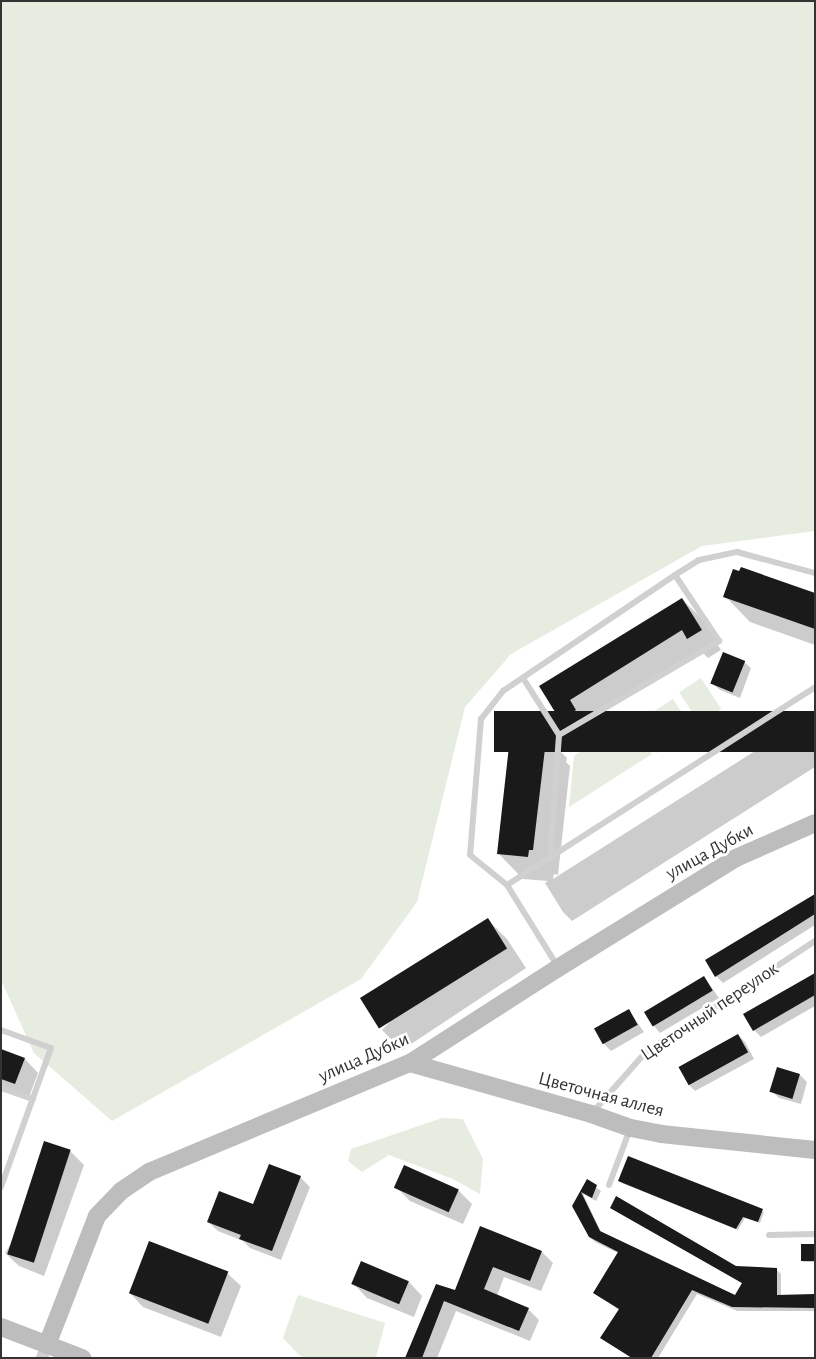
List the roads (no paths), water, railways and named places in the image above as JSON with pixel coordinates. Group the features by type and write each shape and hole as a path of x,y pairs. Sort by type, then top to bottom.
{"street":[{"name":"улица Дубки","path":"44,1352 97,1216 121,1191 149,1172 410,1064 558,968 736,858 815,823"},
{"name":"Цветочная аллея","path":"410,1064 592,1114 630,1128 661,1134 815,1150"},
{"path":"1,1327 44,1352 82,1358"}],"lane":[{"path":"558,968 507,885 470,855 482,719 503,691 699,560 737,552 815,573"},
{"path":"558,735 720,641 675,575"},
{"path":"523,678 558,735 550,858"},
{"path":"507,885 815,687"},
{"name":"Цветочный переулок","path":"592,1114 646,1052 815,941"},
{"path":"1,1030 50,1048 1,1187"},
{"path":"1,1088 33,1099"},
{"path":"609,1185 630,1128"},
{"path":"769,1235 815,1234"}]}
